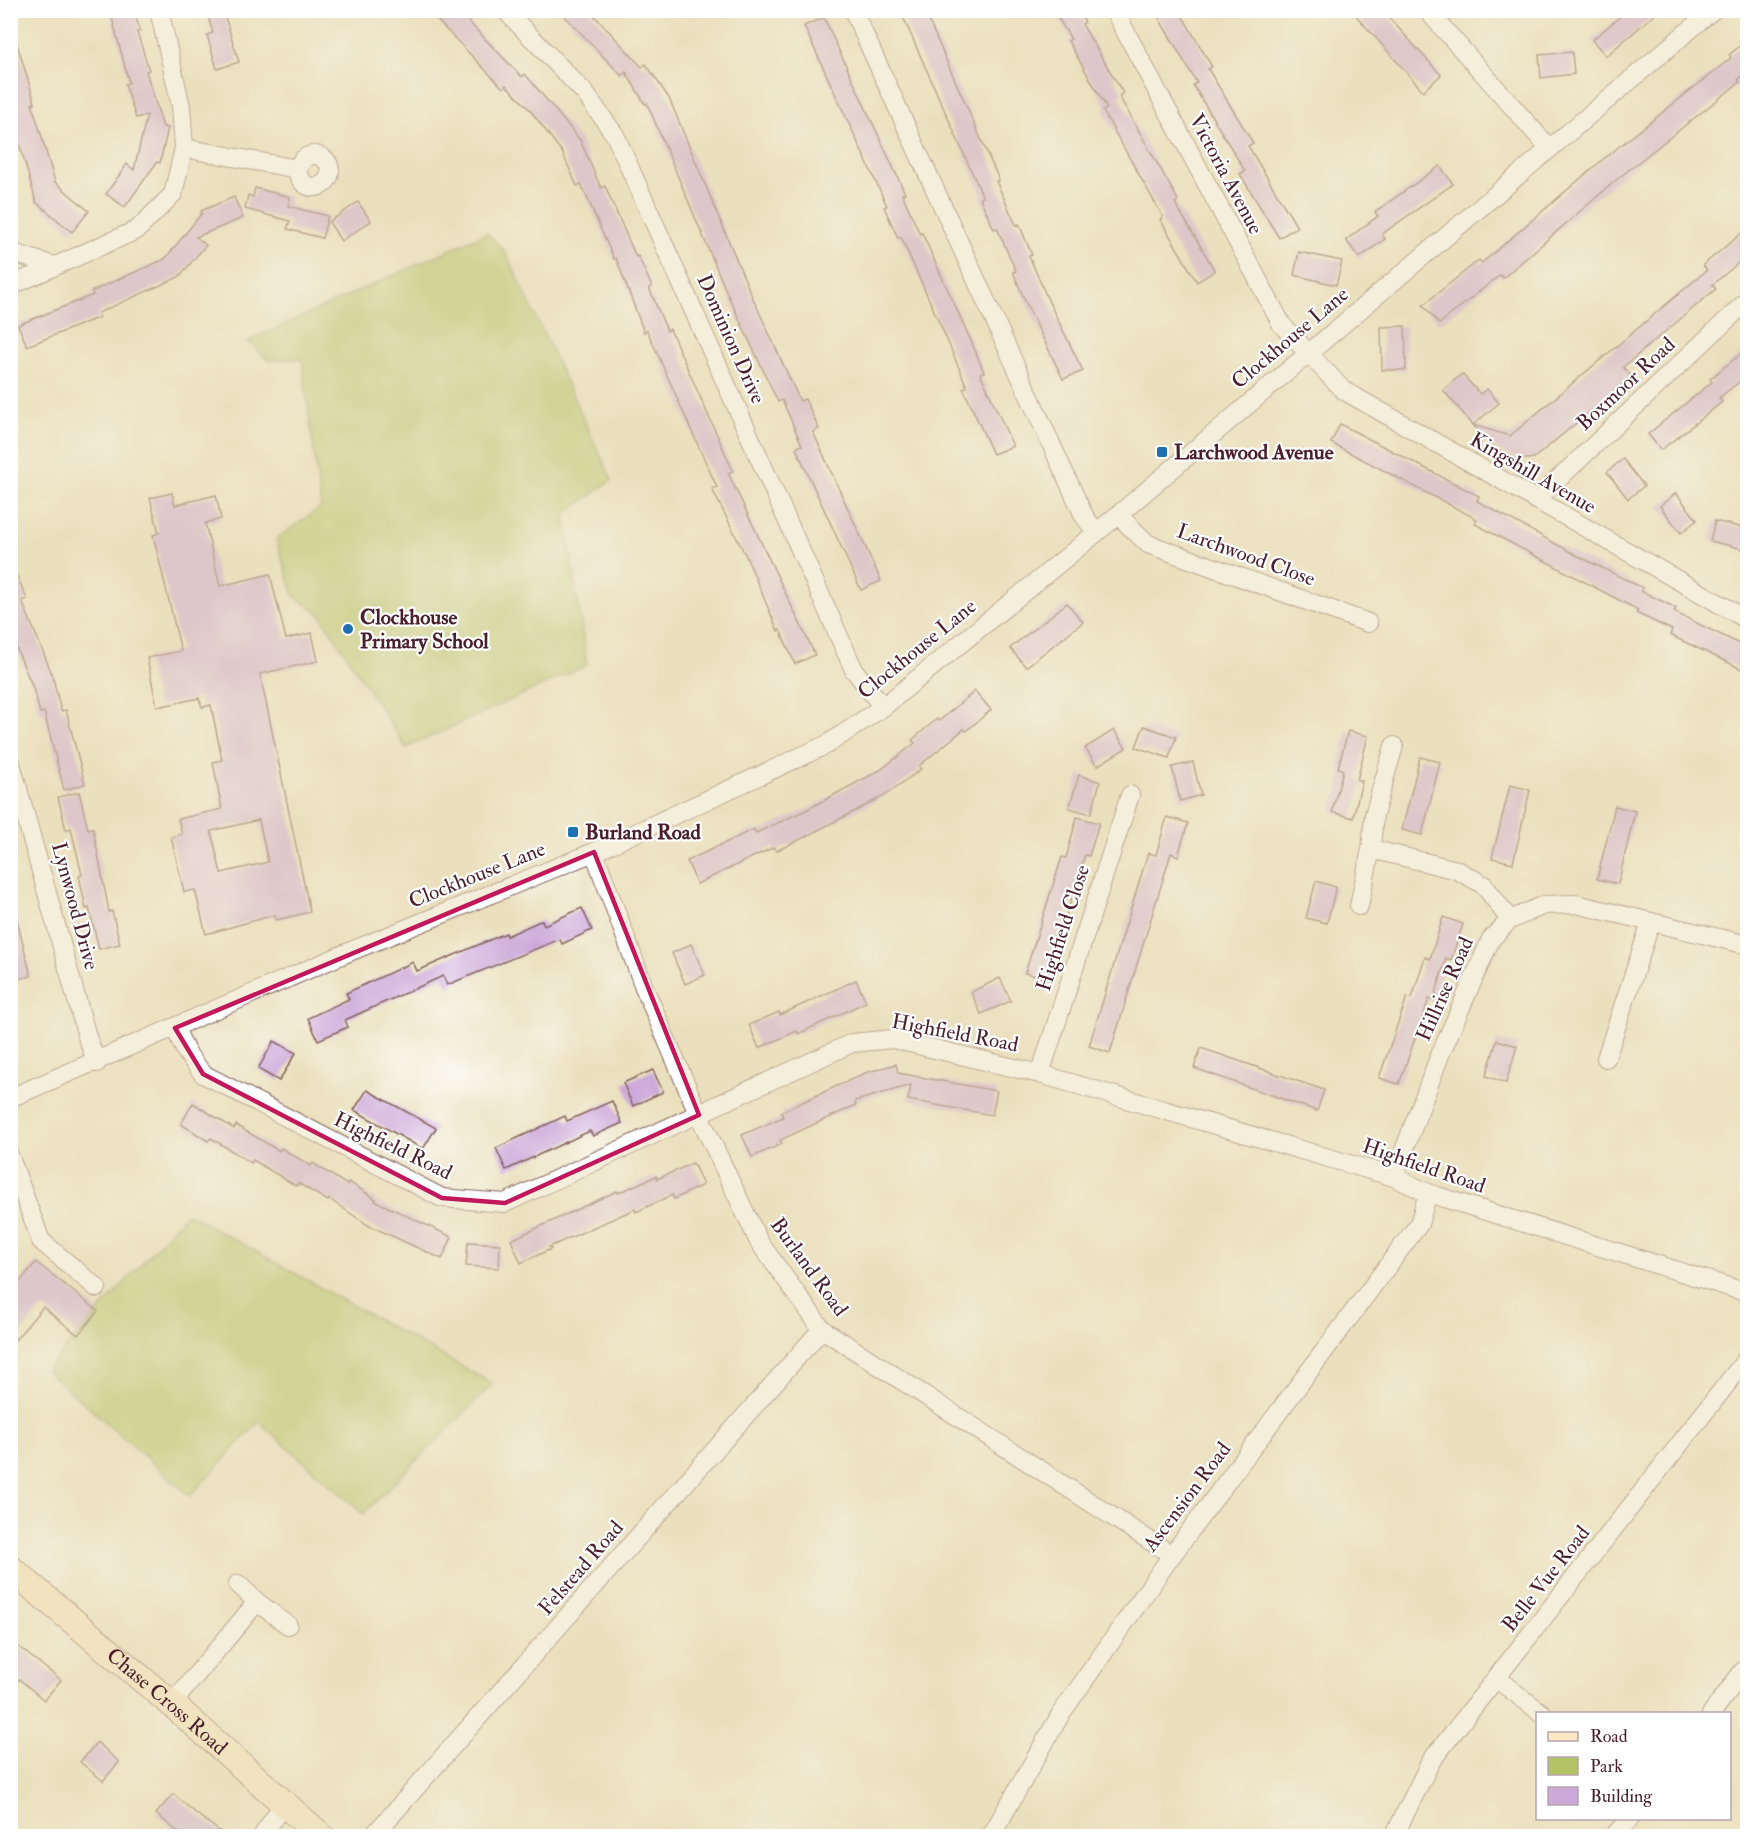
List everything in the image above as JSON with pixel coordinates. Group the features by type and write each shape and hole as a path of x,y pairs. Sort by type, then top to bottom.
{"main road":[{"name":"Chase Cross Road","path":"10,1568 174,1706 321,1836"}],"street":[{"path":"10,286 137,230 173,194 184,148 181,106 159,10"},
{"name":"Dominion Drive","path":"505,10 584,92 615,135 854,670 883,707"},
{"path":"853,10 1084,516 1096,532"},
{"name":"Victoria Avenue","path":"1114,10 1282,325 1306,353"},
{"path":"1427,10 1549,148"},
{"name":"Clockhouse Lane","path":"10,1098 97,1063 344,954 594,852 644,827 804,758 883,707 1118,515 1306,353 1713,10"},
{"path":"184,148 298,169"},
{"path":"10,246 14,253 54,266"},
{"name":"Boxmoor Road","path":"1536,500 1748,300"},
{"name":"Kingshill Avenue","path":"1306,353 1343,390 1536,500 1744,612"},
{"name":"Larchwood Close","path":"1118,515 1148,544 1368,622"},
{"path":"1359,906 1371,849 1374,815 1394,746"},
{"name":"Lynwood Drive","path":"10,760 97,1063"},
{"name":"Highfield Close","path":"1040,1074 1130,795"},
{"path":"1371,849 1457,870 1484,885 1509,920"},
{"name":"Burland Road","path":"594,852 644,987 699,1115 759,1242 822,1329 1172,1555"},
{"name":"Hillrise Road","path":"1394,1177 1440,1055 1491,939 1509,920 1544,905 1576,904 1748,945"},
{"path":"1606,1058 1651,922"},
{"name":"Highfield Road","path":"175,1028 186,1053 203,1074 442,1198 505,1203 852,1043 893,1039 1040,1074 1394,1177 1428,1193 1748,1293"},
{"path":"10,1157 41,1241 97,1288"},
{"name":"Ascension Road","path":"991,1836 1062,1712 1172,1555 1419,1224 1428,1193"},
{"name":"Felstead Road","path":"373,1836 822,1329"},
{"name":"Belle Vue Road","path":"1394,1836 1431,1761 1748,1358"},
{"path":"238,1584 257,1602 288,1625"},
{"path":"174,1706 180,1694 257,1602"},
{"path":"1712,1712 1743,1671"},
{"path":"1497,1679 1542,1712"},
{"path":"262,1836 284,1803"},
{"path":"1614,1836 1628,1820"}],"highlighted area":[{"path":"594,852 699,1115 505,1203 442,1198 203,1074 175,1028"}],"green space":[{"path":"487,233 506,253 612,480 565,514 587,665 406,748 320,614 294,596 276,539 321,507 302,359 268,360 248,341"},
{"path":"187,1213 493,1384 363,1514 259,1422 190,1496 46,1370"}],"building":[{"path":"110,10 134,10 140,31 137,32 149,70 146,71 163,127 168,128 160,163 157,162 125,207 106,194 127,164 134,170 147,115 136,118 125,84 129,83"},
{"path":"206,10 223,10 239,62 217,69 207,35 213,33"},
{"path":"427,10 457,10 522,77 525,74 580,140 601,188 605,186 636,257 638,256 652,287 649,288 667,331 670,329 733,471 728,473 815,655 795,664 780,630 778,631 746,556 712,489 717,487 647,330 644,332 616,258 614,259 581,184 577,186 562,152 530,110 506,85 503,88"},
{"path":"559,10 589,10 642,67 646,64 669,98 750,292 800,401 805,399 819,429 813,432 881,581 861,590 796,448 802,445 782,400 778,402 727,293 647,103 645,104 626,72 622,76"},
{"path":"900,10 924,10 999,180 996,181 1016,225 1019,224 1032,255 1029,256 1049,302 1083,371 1063,379 1026,303 1013,272 1016,271 997,228 994,229 980,198 983,197"},
{"path":"1053,10 1078,10 1085,22 1082,24 1123,93 1119,96 1178,200 1175,203 1215,271 1197,282 1160,219 1163,217 1103,111 1107,108 1068,41 1071,39"},
{"path":"1154,10 1179,10 1212,67 1208,69 1253,143 1248,146 1297,227 1279,238 1240,174 1245,171 1193,85 1197,83"},
{"path":"1351,10 1382,10 1441,75 1423,91"},
{"path":"1628,10 1660,10 1606,56 1592,40"},
{"path":"824,18 905,193 902,194 920,234 922,233 971,341 984,372 980,373 1013,446 993,454 963,388 967,387 948,342 901,237 898,238 884,207 887,206 804,26"},
{"path":"10,34 14,34 35,103 32,104 55,182 89,211 72,232 36,202 11,114"},
{"path":"1748,39 1748,78 1744,74 1738,80 1740,82 1621,176 1503,278 1500,275 1439,324 1423,305 1479,260 1482,263 1601,161 1731,58 1729,55"},
{"path":"1572,52 1574,74 1541,78 1539,55"},
{"path":"1440,166 1453,184 1382,234 1385,239 1359,258 1346,240 1378,216 1375,212"},
{"path":"255,188 290,197 288,206 328,216 322,238 287,229 290,221 245,209 248,195 253,197"},
{"path":"234,197 243,218 196,237 206,245 179,277 98,313 100,317 27,346 18,325 93,295 92,291 165,259 202,213 201,211"},
{"path":"358,202 371,221 341,241 329,222"},
{"path":"1748,228 1748,255 1712,285 1716,289 1623,367 1632,377 1534,458 1519,460 1498,450 1473,425 1510,436 1707,270 1703,265"},
{"path":"1299,252 1342,261 1336,285 1294,275"},
{"path":"1405,326 1406,370 1382,370 1381,327"},
{"path":"1748,348 1748,375 1719,398 1722,402 1661,450 1648,434 1712,382 1710,379"},
{"path":"1462,374 1480,394 1487,389 1499,403 1473,425 1443,390"},
{"path":"1340,424 1479,496 1477,501 1643,588 1641,591 1676,608 1674,612 1748,648 1748,672 1670,635 1672,630 1636,613 1638,610 1475,524 1477,519 1331,443"},
{"path":"1623,459 1644,486 1628,499 1607,472"},
{"path":"172,493 175,505 216,495 221,519 205,523 220,586 270,574 286,639 312,633 318,661 260,674 310,912 276,920 275,915 206,934 195,890 184,892 171,837 182,834 178,819 222,809 213,762 222,760 211,705 202,707 199,698 157,707 147,658 181,651 153,535 159,533 150,498","holes":["259,820 268,862 221,873 211,831"]},
{"path":"1676,493 1697,520 1681,533 1660,506"},
{"path":"1715,521 1748,529 1744,549 1710,541"},
{"path":"10,560 27,599 22,601 52,674 61,711 66,710 85,784 64,790 44,712 40,713 33,688 10,633"},
{"path":"1067,603 1083,622 1026,667 1010,648"},
{"path":"975,691 991,710 919,766 921,769 884,796 776,851 774,847 697,884 687,861 754,829 756,833 806,810 882,769 915,743 912,740 937,719 939,721"},
{"path":"1144,726 1176,737 1169,758 1136,747"},
{"path":"1114,730 1126,748 1097,766 1085,748"},
{"path":"1348,731 1368,736 1357,780 1362,781 1353,818 1332,812 1343,770 1338,768"},
{"path":"1420,757 1440,762 1422,835 1402,830"},
{"path":"1193,762 1201,795 1180,801 1172,767"},
{"path":"1079,775 1100,782 1091,814 1069,808"},
{"path":"1510,785 1530,790 1513,863 1492,858"},
{"path":"79,792 88,829 93,828 109,912 112,911 120,944 99,949 89,908 86,909 79,876 82,875 71,828 66,830 58,797"},
{"path":"1615,806 1635,811 1618,884 1597,879"},
{"path":"1077,817 1099,823 1089,856 1085,855 1047,979 1025,973 1062,857 1066,858"},
{"path":"1167,817 1188,823 1178,856 1171,853 1110,1053 1089,1046 1148,853 1156,855"},
{"path":"1316,881 1336,887 1327,923 1306,918"},
{"path":"582,908 592,930 562,944 560,939 447,985 443,976 345,1020 348,1027 318,1040 308,1018 349,999 346,993 413,962 417,971 506,933 507,936 542,920 544,925"},
{"path":"16,916 31,976 10,981 10,917"},
{"path":"1443,917 1463,924 1451,960 1446,958 1434,1000 1429,999 1399,1084 1379,1078 1407,997 1412,998 1425,957 1430,959"},
{"path":"691,944 705,975 685,984 672,953"},
{"path":"1000,978 1011,1001 981,1014 971,992"},
{"path":"856,980 866,1002 798,1034 797,1031 759,1048 749,1025 779,1012 780,1015"},
{"path":"1497,1040 1517,1046 1506,1083 1486,1076"},
{"path":"274,1041 296,1053 279,1081 258,1069"},
{"path":"1201,1048 1324,1090 1317,1111 1194,1068"},
{"path":"896,1064 898,1073 997,1091 992,1115 908,1100 911,1085 855,1101 856,1105 780,1140 782,1144 752,1157 742,1135 783,1117 781,1112 865,1073"},
{"path":"653,1070 663,1092 633,1106 623,1083"},
{"path":"367,1090 436,1128 423,1149 354,1110"},
{"path":"612,1101 622,1123 593,1136 590,1131 506,1170 496,1148 565,1116 567,1121"},
{"path":"193,1103 234,1129 236,1125 279,1151 281,1148 311,1166 313,1163 347,1185 349,1182 376,1199 375,1201 452,1237 442,1259 368,1225 329,1199 328,1201 298,1183 296,1186 253,1160 251,1163 211,1138 208,1141 181,1124"},
{"path":"693,1163 703,1185 674,1199 672,1195 636,1212 635,1209 549,1247 551,1249 521,1263 511,1240 617,1191 618,1193 656,1176 657,1179"},
{"path":"468,1242 500,1244 499,1268 466,1266"},
{"path":"36,1262 98,1311 78,1335 43,1307 10,1346 10,1294"},
{"path":"10,1640 61,1680 44,1700 19,1679 10,1689"},
{"path":"97,1742 119,1762 103,1781 80,1762"},
{"path":"173,1794 226,1836 183,1836 156,1814"}],"place":[{"name":"Larchwood Avenue","path":"1162,452"},
{"name":"Clockhouse Primary School","path":"348,629"},
{"name":"Burland Road","path":"573,832"}]}
